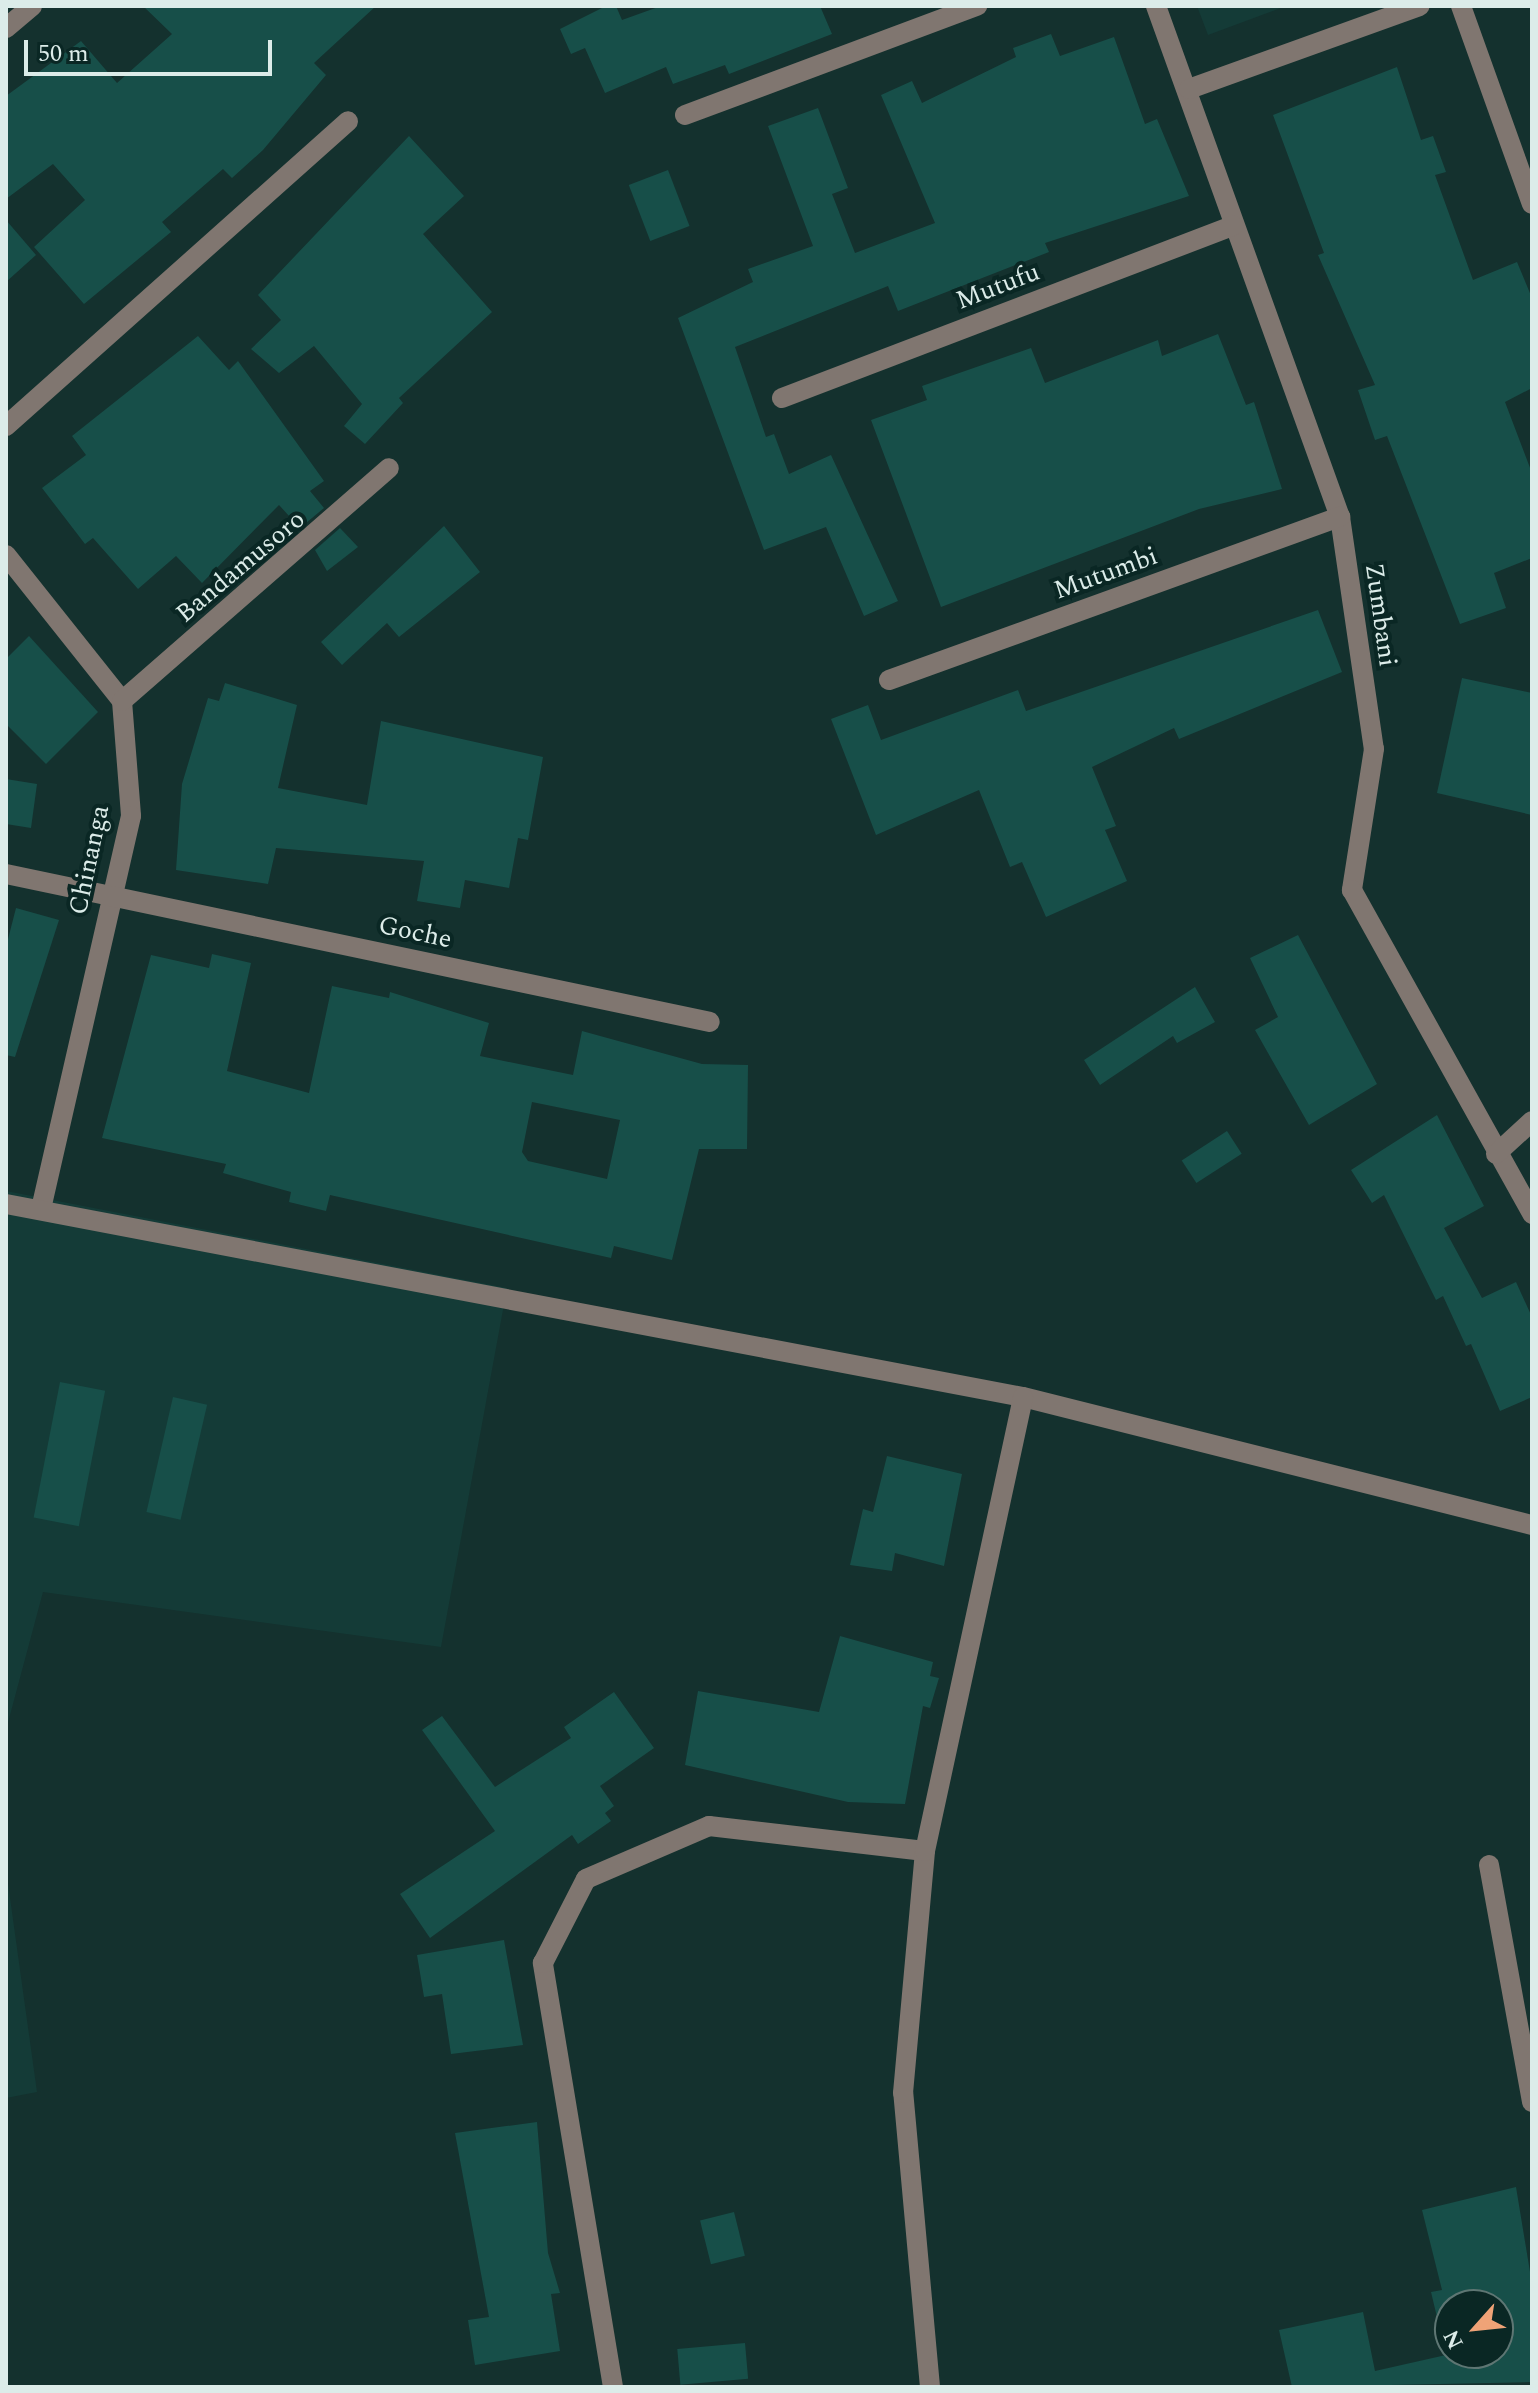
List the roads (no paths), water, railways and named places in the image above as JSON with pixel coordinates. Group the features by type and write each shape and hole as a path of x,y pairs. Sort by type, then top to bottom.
{"street":[{"path":"6,28 32,6"},
{"path":"685,115 977,6"},
{"name":"Zumbani","path":"1156,6 1189,89 1233,226 1340,517 1374,749 1352,890 1532,1214"},
{"path":"1189,89 1419,6"},
{"path":"1461,6 1532,204"},
{"path":"6,426 348,121"},
{"name":"Mutufu","path":"782,398 1233,226"},
{"name":"Bandamusoro","path":"122,701 389,468"},
{"name":"Mutumbi","path":"889,680 1340,517"},
{"path":"6,555 122,701"},
{"name":"Chinanga","path":"41,1209 110,895 131,816 122,701"},
{"name":"Goche","path":"6,874 710,1022"},
{"path":"1496,1154 1532,1121"},
{"path":"6,1204 1023,1397 1532,1525"},
{"path":"930,2387 903,2093 925,1851 1023,1397"},
{"path":"613,2387 543,1963 586,1879 709,1826 925,1851"},
{"path":"1489,1865 1532,2102"}]}
